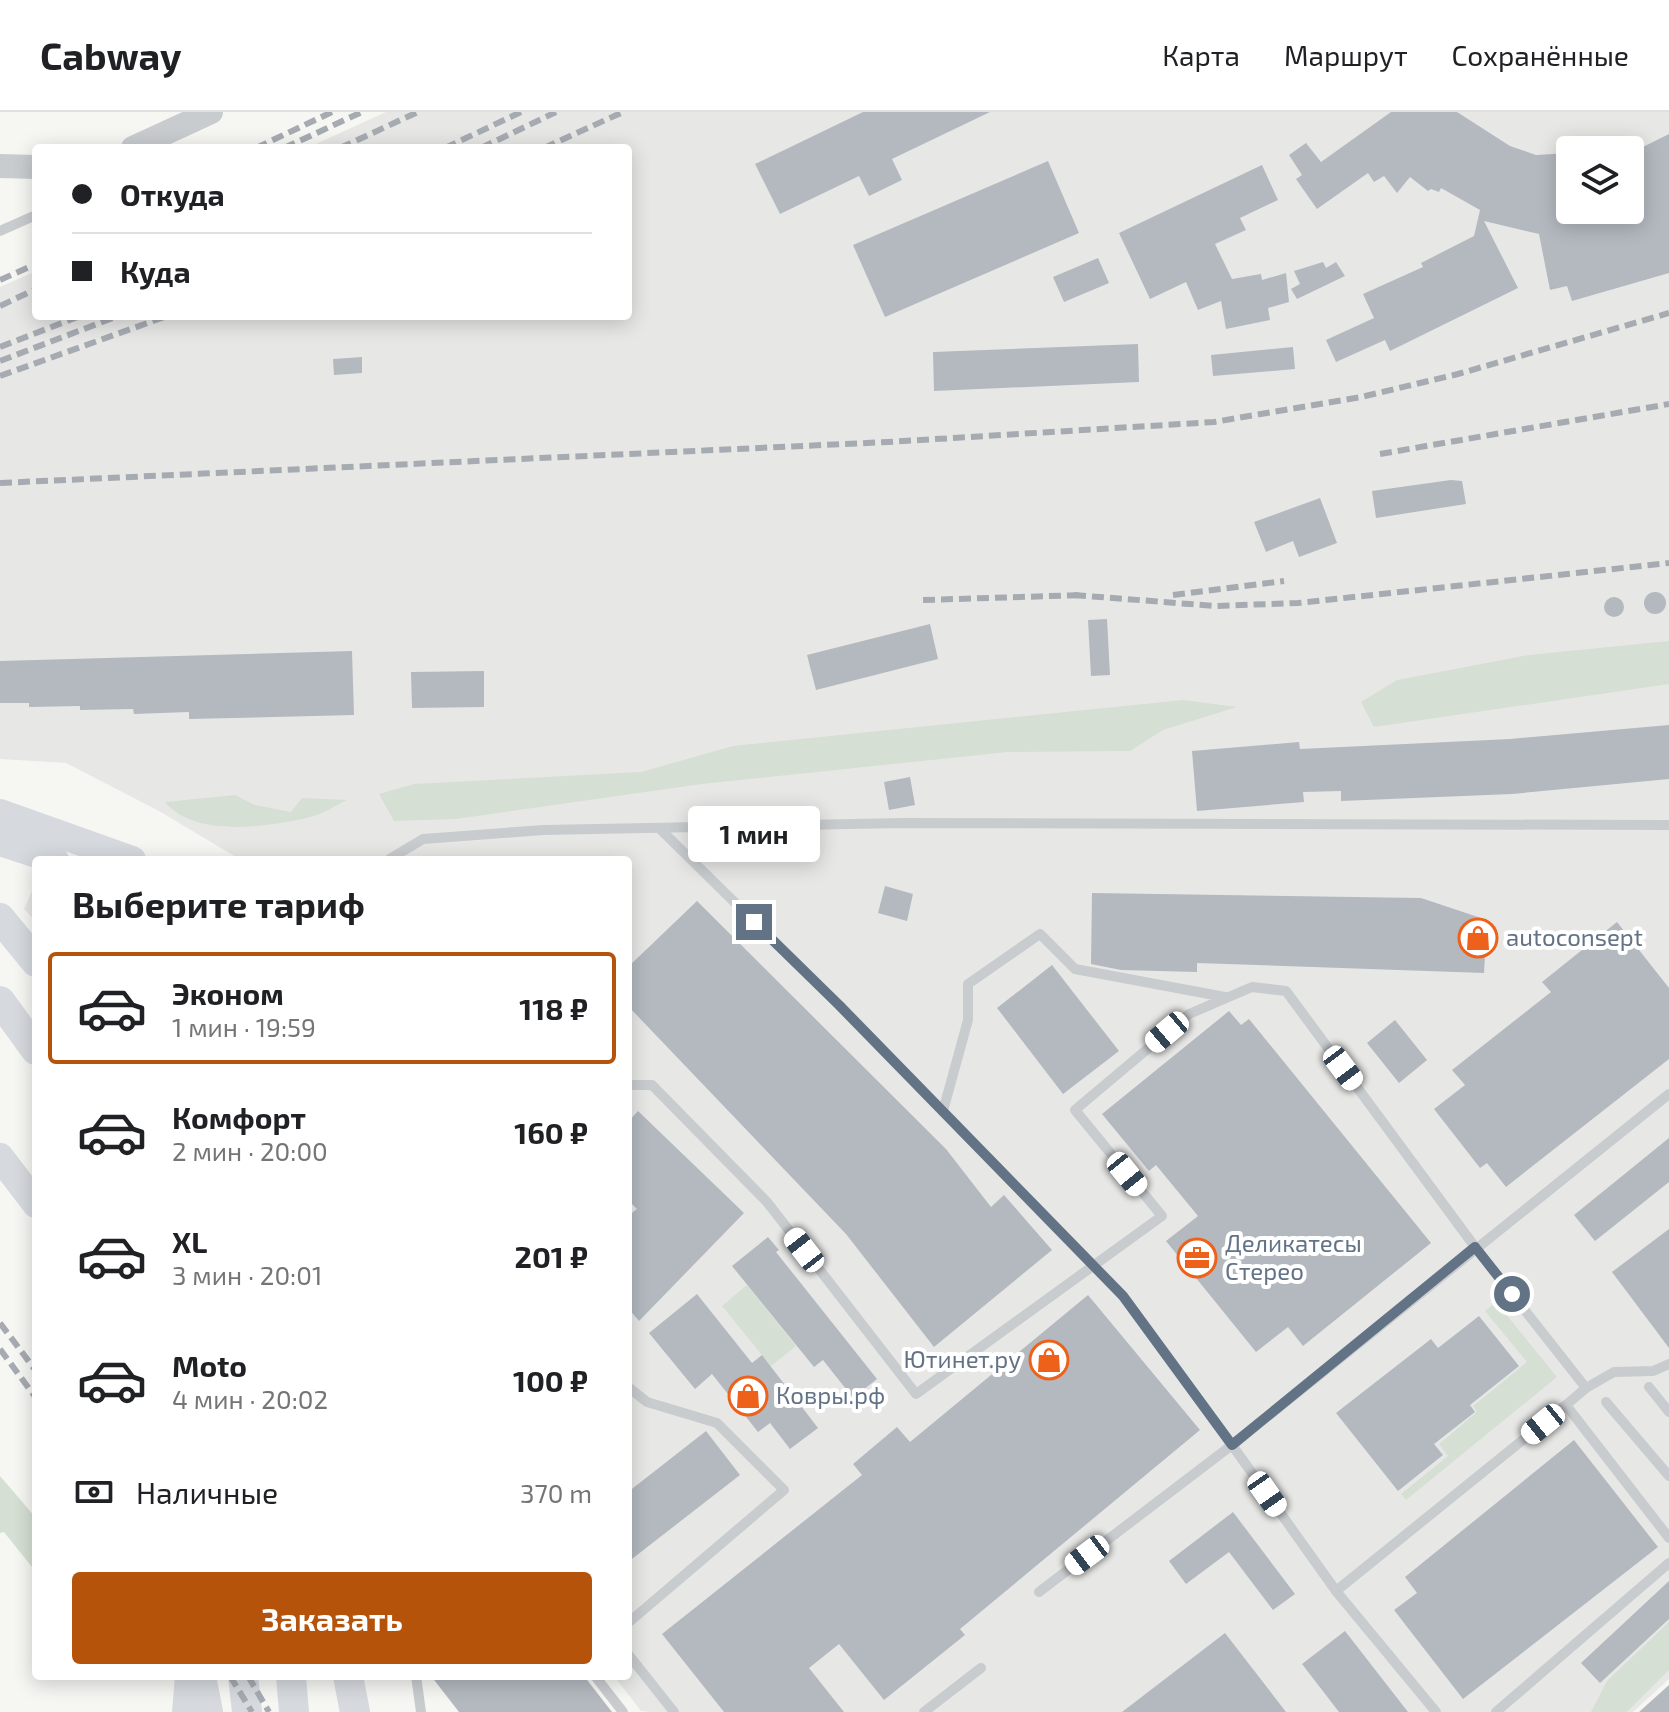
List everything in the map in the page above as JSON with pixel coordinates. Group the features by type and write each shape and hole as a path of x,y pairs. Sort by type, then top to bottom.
{"main road":[{"path":"0,813 121,856"},
{"path":"0,842 43,856"},
{"path":"0,918 32,957"},
{"path":"6,1008 32,1044"},
{"path":"6,1008 32,1063"},
{"path":"0,1157 32,1199"},
{"path":"187,1712 190,1680"},
{"path":"203,1680 209,1712"},
{"path":"243,1680 247,1712"},
{"path":"291,1680 294,1712"}],"street":[{"path":"142,144 211,112"},
{"path":"0,166 32,167"}],"lane":[{"path":"0,231 32,217"},
{"path":"396,856 423,839 543,830 902,823 1669,825"},
{"path":"659,828 943,1111 1123,1296 1336,1591 1436,1712"},
{"path":"943,1111 968,1020 968,984 1040,934 1075,969 1227,997"},
{"path":"632,1085 652,1085 767,1202 916,1394 1095,1268 1162,1216 1075,1110 1189,1014 1252,987 1286,991 1475,1247 1586,1388"},
{"path":"1039,1592 1232,1445 1669,1094"},
{"path":"1336,1591 1586,1388 1614,1372 1653,1371 1669,1364"},
{"path":"1649,1387 1669,1412"},
{"path":"632,1390 647,1402 717,1423 784,1490 632,1620"},
{"path":"1606,1402 1669,1476"},
{"path":"1566,1405 1669,1538"},
{"path":"1496,1712 1669,1563"},
{"path":"632,1659 674,1712"},
{"path":"924,1712 981,1668"},
{"path":"417,1680 421,1712"},
{"path":"598,1680 623,1712"}],"shaded area":[{"path":"386,112 1669,112 1669,1679 1633,1712 641,1711 617,1680 632,1680 632,856 234,856 159,811 66,763 0,759 0,287 32,273 32,320 632,320 632,144 316,144"},
{"path":"1669,641 1669,684 1374,727 1361,702 1397,680 1529,655"},
{"path":"1183,700 1237,707 1163,730 1130,751 1008,752 702,784 456,819 394,821 379,794 414,784 641,772 733,746"},
{"path":"235,795 255,805 291,812 302,798 347,800 307,818 232,827 194,821 165,802"},
{"path":"32,891 32,918 24,909"},
{"path":"747,1285 796,1346 771,1366 722,1306"},
{"path":"1496,1302 1557,1377 1406,1500 1401,1494 1448,1456 1439,1444 1477,1412 1473,1406 1527,1362 1485,1311"},
{"path":"0,1476 32,1513 32,1567 4,1532 0,1533"},
{"path":"1669,1622 1669,1670 1627,1712 1591,1712 1607,1681"}],"building":[{"path":"863,112 990,112 892,159 902,180 869,196 859,176 780,214 755,164"},
{"path":"1391,112 1457,112 1510,146 1536,155 1556,154 1556,224 1644,224 1644,146 1669,134 1669,273 1572,301 1567,286 1550,290 1539,234 1484,221 1518,288 1390,351 1385,340 1336,362 1326,340 1374,318 1363,294 1423,267 1421,263 1474,236 1480,210 1441,188 1439,192 1428,191 1410,177 1397,193 1384,176 1374,182 1368,173 1317,209 1296,179 1302,175 1289,155 1306,143 1321,162"},
{"path":"1048,161 1079,233 885,317 853,245"},
{"path":"1262,165 1278,200 1240,218 1246,230 1215,244 1232,279 1261,274 1262,280 1286,273 1289,302 1268,308 1270,320 1226,329 1221,301 1198,310 1186,282 1150,299 1119,233"},
{"path":"1098,258 1109,283 1064,302 1053,277"},
{"path":"1323,262 1326,268 1336,262 1345,276 1297,299 1291,289 1300,284 1294,271"},
{"path":"1138,344 1139,382 934,391 933,352"},
{"path":"1293,347 1295,369 1213,376 1211,355"},
{"path":"362,357 362,373 334,375 333,359"},
{"path":"1462,481 1466,504 1376,518 1372,491"},
{"path":"1320,498 1337,543 1299,557 1293,541 1266,552 1254,522"},
{"path":"1655,592 1666,603 1655,614 1644,603"},
{"path":"1610,597 1618,597 1624,607 1618,617 1610,617 1604,611 1604,603"},
{"path":"1107,619 1110,675 1091,676 1088,620"},
{"path":"930,624 938,659 816,690 807,655"},
{"path":"352,651 354,715 189,719 189,712 134,714 133,709 80,710 80,706 29,707 29,703 0,703 0,661"},
{"path":"484,671 484,707 412,708 411,672"},
{"path":"1669,725 1669,779 1512,794 1341,801 1341,791 1303,792 1304,802 1197,811 1192,751 1299,742 1300,749 1510,739"},
{"path":"910,777 915,805 889,810 884,782"},
{"path":"885,886 913,894 907,921 878,913"},
{"path":"1092,893 1421,898 1487,920 1484,973 1197,963 1197,972 1121,970 1091,964"},
{"path":"697,901 946,1149 991,1207 1004,1195 1052,1250 934,1347 846,1234 632,1010 632,963"},
{"path":"1617,922 1669,988 1669,1059 1506,1187 1487,1163 1480,1168 1434,1109 1465,1085 1452,1070 1551,992 1542,982"},
{"path":"1052,965 1119,1051 1063,1094 997,1008"},
{"path":"1229,1011 1241,1025 1249,1019 1431,1243 1303,1346 1288,1327 1256,1352 1166,1241 1198,1216 1156,1165 1149,1171 1102,1114"},
{"path":"1395,1020 1427,1060 1399,1083 1367,1043"},
{"path":"638,1111 744,1213 639,1321 632,1313 632,1213 637,1209 632,1204 632,1118"},
{"path":"1669,1138 1669,1182 1595,1241 1574,1215"},
{"path":"1669,1229 1669,1348 1612,1272"},
{"path":"768,1237 779,1250 776,1252 877,1379 853,1398 823,1360 814,1367 732,1266"},
{"path":"697,1294 752,1363 762,1355 818,1428 790,1449 770,1423 758,1432 712,1374 695,1389 649,1333"},
{"path":"1088,1295 1200,1430 960,1629 965,1635 884,1700 839,1644 809,1668 844,1712 724,1712 662,1634 862,1475 853,1464 897,1427 910,1442"},
{"path":"1479,1316 1519,1366 1470,1405 1475,1412 1434,1444 1443,1455 1398,1491 1336,1413 1431,1339 1438,1348"},
{"path":"706,1431 740,1475 632,1559 632,1489"},
{"path":"1574,1440 1658,1547 1463,1699 1394,1610 1417,1593 1405,1577"},
{"path":"1233,1512 1295,1594 1273,1610 1229,1552 1186,1584 1169,1561"},
{"path":"1669,1581 1669,1619 1600,1683 1581,1663"},
{"path":"1345,1631 1408,1712 1339,1712 1302,1664"},
{"path":"1225,1633 1286,1712 1122,1712"},
{"path":"434,1680 587,1680 612,1712 459,1712"},
{"path":"1669,1685 1669,1712 1639,1712"}],"railway":[{"path":"264,144 332,112"},
{"path":"293,144 362,112"},
{"path":"349,144 418,112"},
{"path":"453,144 521,112"},
{"path":"489,144 556,112"},
{"path":"553,144 623,112"},
{"path":"0,280 32,266"},
{"path":"0,306 32,291"},
{"path":"0,483 888,442 1214,422 1361,397 1458,374 1669,313"},
{"path":"0,347 70,320"},
{"path":"0,361 108,320"},
{"path":"0,376 156,320"},
{"path":"1380,454 1669,404"},
{"path":"1074,595 1215,606 1298,603 1669,563"},
{"path":"1173,595 1284,581"},
{"path":"923,600 1085,595"},
{"path":"0,1323 32,1366"},
{"path":"0,1349 32,1393"},
{"path":"232,1680 252,1712"},
{"path":"250,1680 269,1712"}],"place":[{"name":"autoconsept","path":"1478,938"},
{"name":"Деликатесы Стерео","path":"1197,1258"},
{"name":"Ютинет.ру","path":"1049,1360"},
{"name":"Ковры.рф","path":"748,1396"}],"route":[{"path":"754,922 1123,1296 1232,1445 1475,1247 1512,1294"}]}
